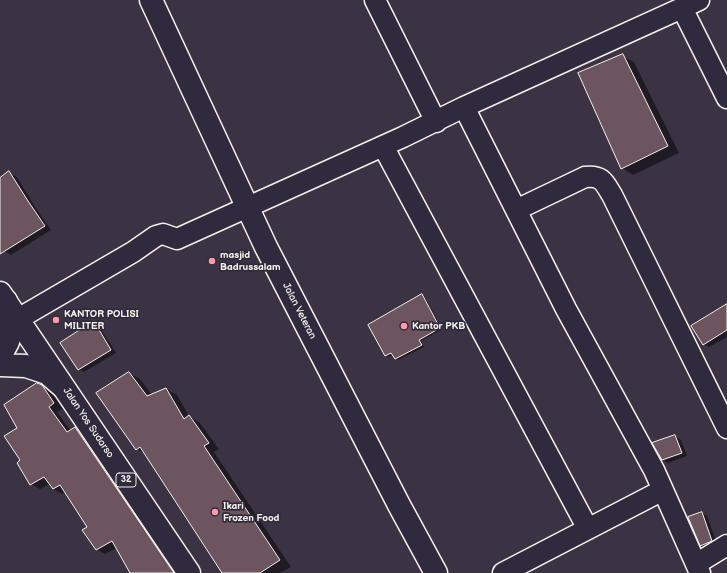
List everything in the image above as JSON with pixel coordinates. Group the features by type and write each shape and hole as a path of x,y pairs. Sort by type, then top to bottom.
{"main road":[{"name":"Jalan Veteran","path":"151,0 266,247 436,573"},
{"name":"Jalan Yos Sudarso","path":"3,297 189,573"},
{"path":"0,354 9,340 11,325 3,297"},
{"path":"0,365 26,366 47,373 63,386"}],"street":[{"path":"375,0 436,122"},
{"path":"18,319 134,252 156,236 163,234 177,239 436,122 464,107 690,4 727,98"},
{"path":"464,107 566,309 647,457 698,568 727,545"},
{"path":"383,146 588,529"},
{"path":"516,210 585,177 599,177 603,181 612,195 727,428"},
{"path":"503,573 663,490"}],"building":[{"path":"623,54 668,146 621,169 578,73"},
{"path":"9,171 45,226 0,254 0,178"},
{"name":"Kantor PKB","path":"422,294 440,328 419,340 422,345 395,359 391,353 385,356 368,325"},
{"path":"727,304 727,330 703,345 691,326"},
{"path":"94,321 111,350 78,370 60,343"},
{"path":"129,372 147,396 166,388 184,419 189,415 209,443 204,446 280,560 260,573 222,573 140,447 136,450 96,393"},
{"path":"37,383 42,385 54,403 49,407 67,432 75,427 174,573 130,573 112,541 96,550 82,530 87,527 60,485 53,489 44,477 30,485 17,463 20,460 4,436 17,428 4,405"},
{"path":"675,435 682,453 662,460 652,443"},
{"path":"702,512 712,541 700,546 688,517"}],"place":[{"name":"masjid Badrussalam","path":"212,261"},
{"name":"KANTOR POLISI MILITER","path":"56,320"},
{"name":"Kantor PKB","path":"404,326"},
{"name":"Ikari Frozen Food","path":"215,512"}]}
